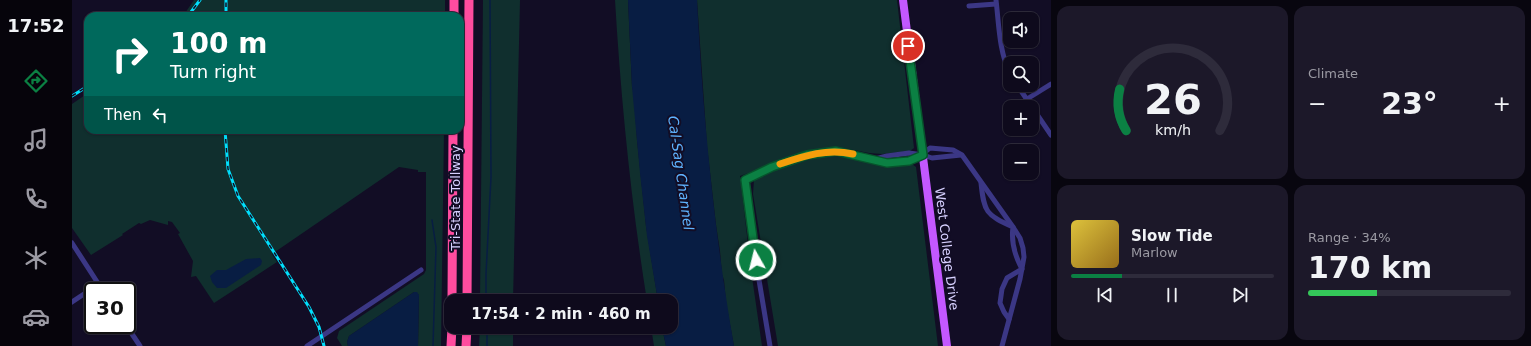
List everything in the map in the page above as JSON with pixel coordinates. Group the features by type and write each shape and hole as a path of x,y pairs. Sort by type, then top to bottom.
{"highway":[{"path":"454,0 454,12"},
{"name":"Tri-State Tollway","path":"467,294 469,0"},
{"name":"Tri-State Tollway","path":"452,294 453,134"},
{"path":"451,346 452,334"},
{"path":"466,346 467,334"}],"main road":[{"name":"West College Drive","path":"902,0 947,346"}],"street":[{"path":"969,6 996,2 1003,56"},
{"path":"1027,99 1051,84"},
{"path":"1022,92 1051,135"},
{"path":"770,346 756,266 745,180 772,167 807,155 836,151 887,163 898,163 909,161 923,155 930,148 952,150 962,155 1020,238 1024,257 1002,346"},
{"path":"874,159 909,153 932,158 962,155"},
{"path":"981,182 983,201 988,213 998,220 1013,226"},
{"path":"1013,226 1012,235 1015,251 1022,269"},
{"path":"72,243 98,282"},
{"path":"1009,319 1000,303 1002,290 1007,278 1022,269"},
{"path":"307,346 421,270"},
{"path":"72,302 84,294"},
{"path":"132,334 140,346"}],"green space":[{"path":"194,0 445,0 445,12 186,12"},
{"path":"483,0 520,0 513,294 480,294"},
{"path":"615,0 628,0 632,87 634,94 637,140 646,226 657,294 646,294 627,151"},
{"path":"697,0 897,0 914,148 910,151 882,154 843,148 822,149 800,154 740,176 762,346 734,346 722,275 707,146"},
{"path":"84,96 84,134 444,134 441,346 418,346 419,295 414,292 349,336 347,342 348,346 342,346 337,338 339,331 424,274 426,270 426,172 418,172 418,170 399,167 272,254 277,262 214,303 196,276 191,277 193,261 178,234 180,233 172,222 168,221 168,225 150,220 141,224 139,223 91,255 72,228 72,104"},
{"path":"833,156 853,157 885,167 912,164 916,167 938,346 778,346 753,194 754,180 792,164"},
{"path":"480,334 513,334 513,346 479,346"},
{"path":"652,334 663,334 666,346 654,346"}],"water":[{"name":"Cal-Sag Channel","path":"628,0 697,0 702,87 710,174 734,346 666,346 663,334 678,334 678,294 657,294 647,236 632,87"},
{"path":"260,258 262,261 261,265 226,288 217,288 212,282 210,276 217,270 226,270 246,259"},
{"path":"414,292 417,292 419,295 418,346 348,346 347,342 349,336"}],"waterway":[{"path":"486,294 491,177 490,0"},
{"path":"432,220 436,247 433,346"},
{"path":"487,334 487,346"}],"railway":[{"path":"191,12 200,0"},
{"path":"226,0 226,12"},
{"path":"72,96 84,88"},
{"path":"225,134 228,169 238,196 309,307 319,327 324,346"}],"slow traffic":[{"path":"780,164 807,155 836,151 853,154"}],"route":[{"path":"756,260 745,180 772,167 807,155 836,151 887,163 909,161 923,155 908,46"}]}
